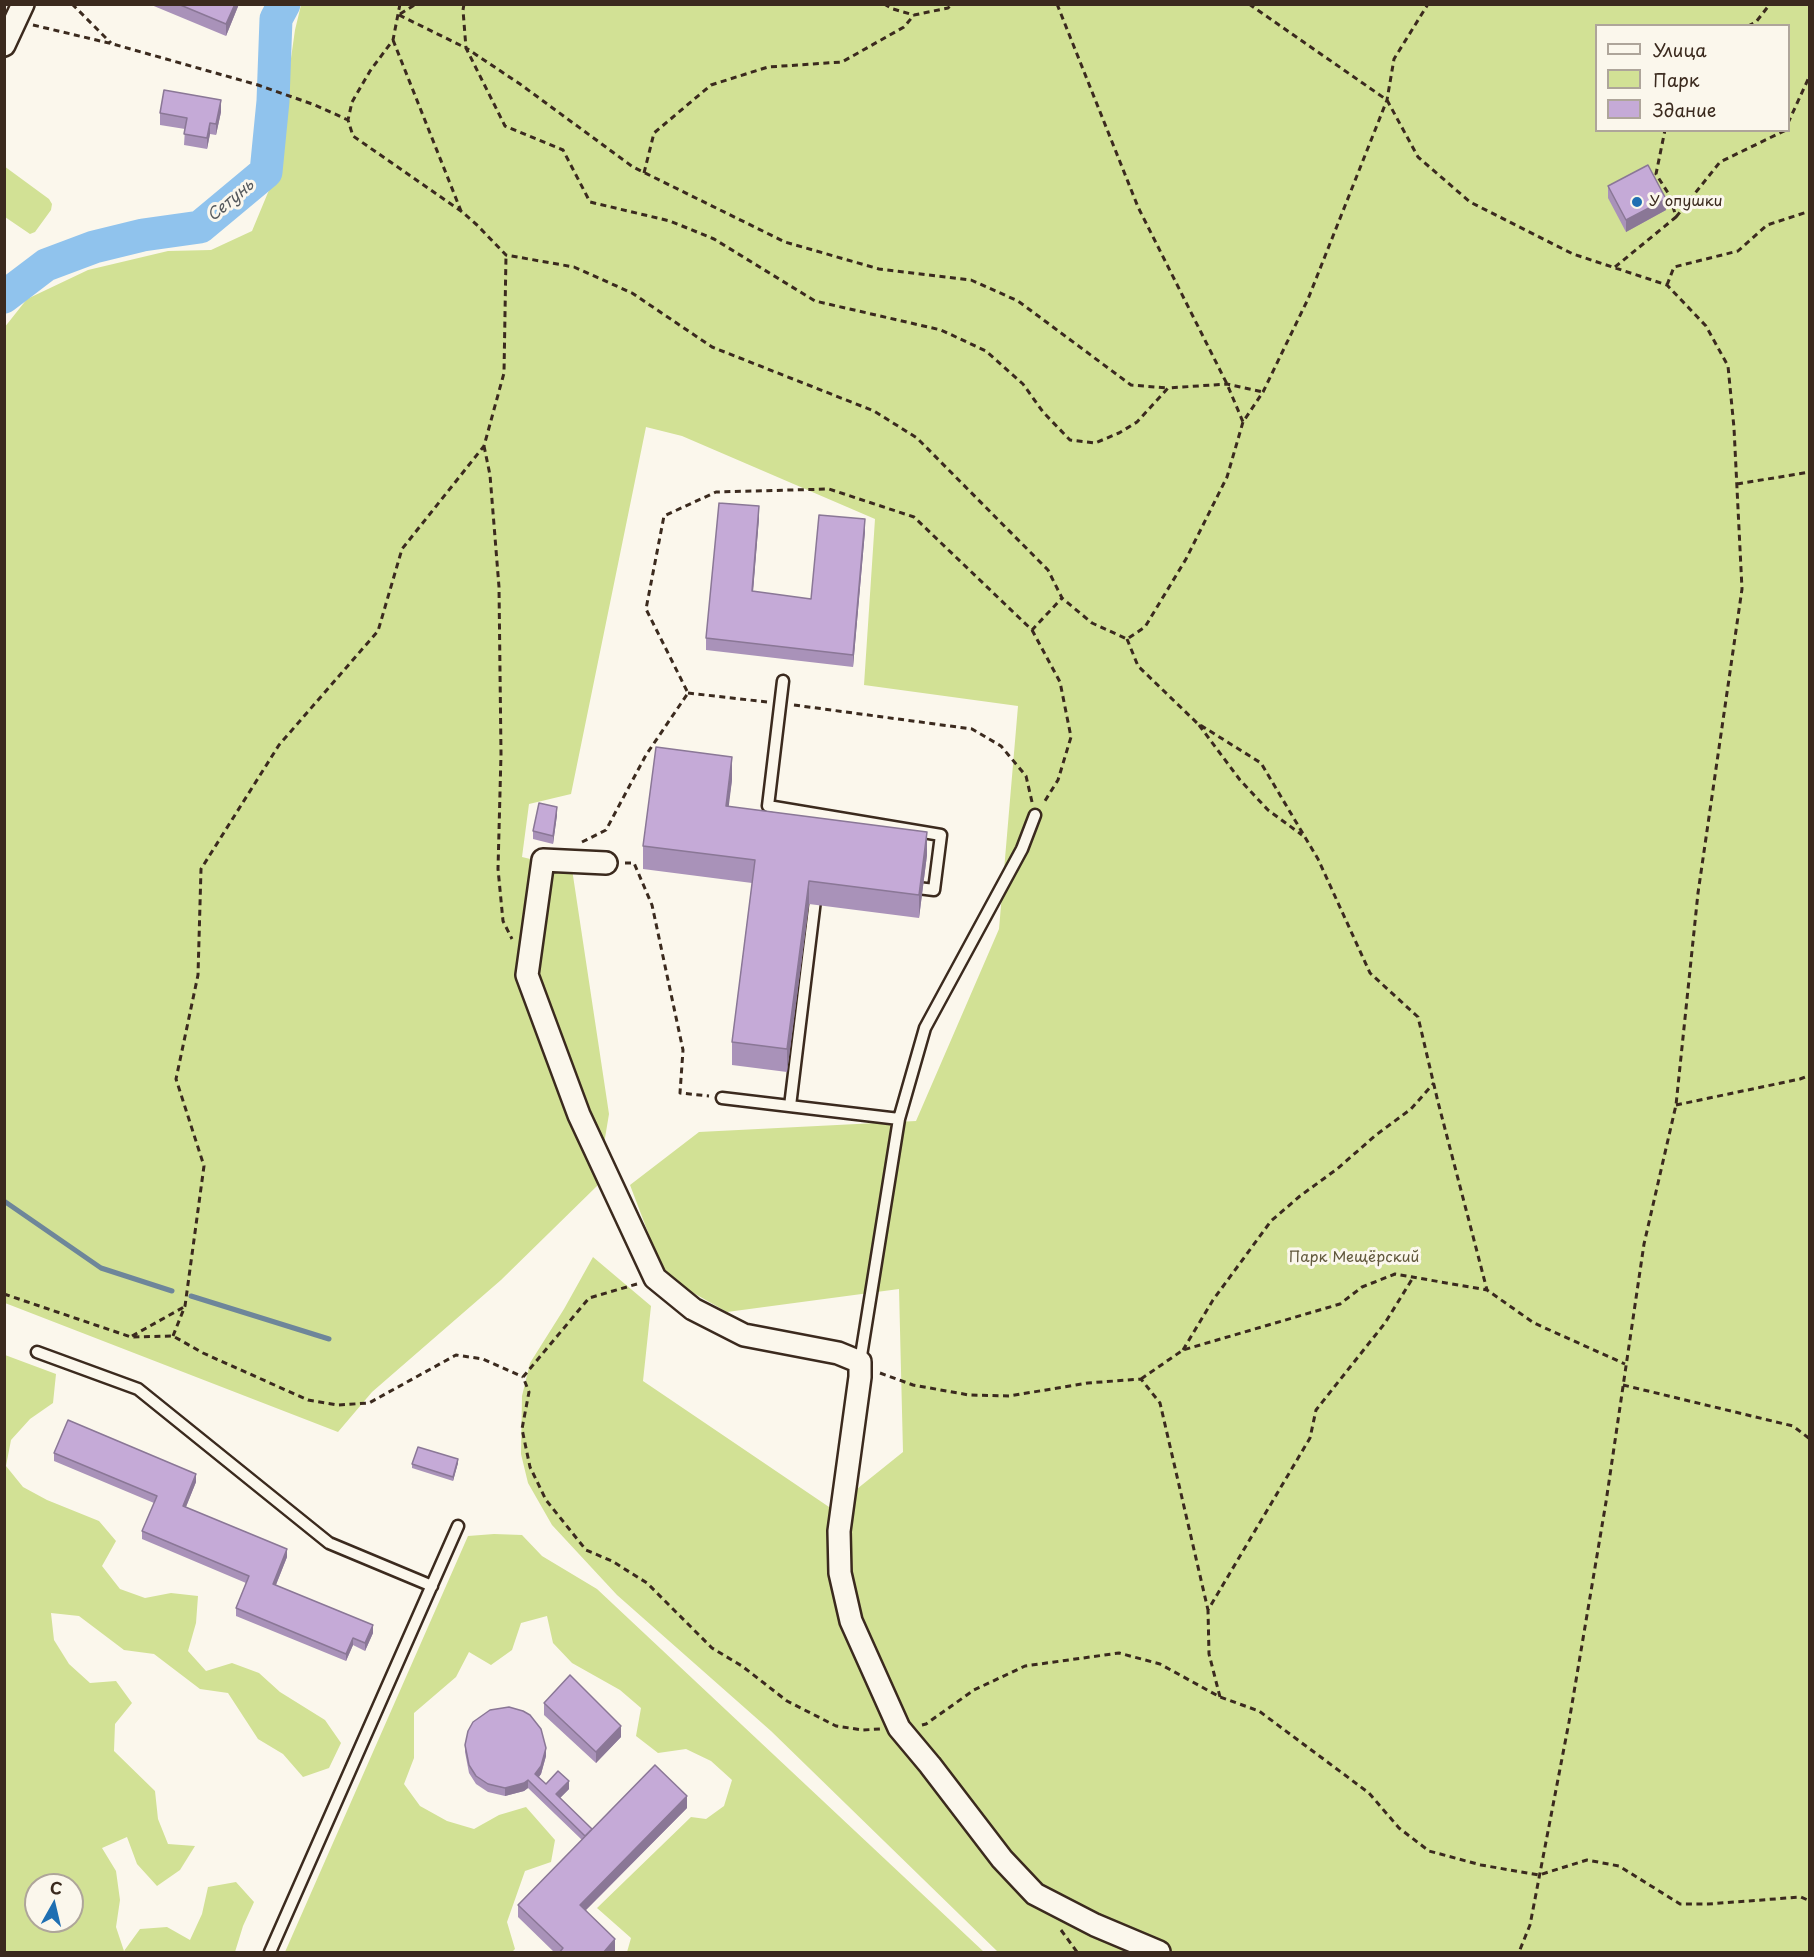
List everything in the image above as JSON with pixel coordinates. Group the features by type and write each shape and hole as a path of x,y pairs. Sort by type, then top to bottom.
{"street":[{"path":"4,45 20,13"},
{"path":"606,863 543,860 527,975 579,1116 655,1278 693,1309 744,1335 838,1353 860,1362 860,1377 839,1531 840,1573 851,1621 899,1728 1002,1859 1035,1894 1095,1925 1159,1953"}],"lane":[{"path":"783,681 768,806 941,835 934,890 899,885"},
{"path":"860,1362 899,1119 925,1028 1022,849 1035,815"},
{"path":"790,1106 818,876"},
{"path":"722,1098 899,1119"},
{"path":"37,1352 138,1389 329,1544 432,1586"},
{"path":"270,1953 458,1526"}],"path":[{"path":"72,4 113,44"},
{"path":"400,4 393,40 370,71 352,102 348,120 352,136 461,211 506,255 574,267 633,293 712,346 874,411 917,438 1048,570 1062,598 1092,623 1126,639 1138,666 1197,723 1240,780 1268,810 1304,836"},
{"path":"399,15 416,4"},
{"path":"464,4 466,48 505,126 563,150 590,202 670,221 714,239 815,301 941,330 986,351 1023,384 1043,412 1070,440 1095,443 1119,433 1137,422 1168,388"},
{"path":"885,4 893,9 915,15 948,8 952,4"},
{"path":"1057,4 1138,207 1227,384 1243,422"},
{"path":"1249,4 1387,100 1418,157 1470,202 1573,254 1667,285 1706,326 1728,366 1734,428 1742,589 1698,893 1676,1105 1644,1244 1569,1722 1530,1925 1519,1953"},
{"path":"1126,639 1144,627 1186,559 1227,477 1243,422 1263,392 1308,300 1387,100 1394,59 1428,4"},
{"path":"1752,24 1770,4"},
{"path":"20,13 113,44 291,96 348,120"},
{"path":"399,15 466,48 520,84 633,167 785,242 879,269 971,280 1018,301 1131,385 1168,388 1227,384 1263,392"},
{"path":"644,173 654,134 711,85 768,67 842,62 903,27 915,15"},
{"path":"393,40 461,211"},
{"path":"1790,118 1809,75"},
{"path":"1665,132 1656,174 1670,196 1676,218"},
{"path":"1615,267 1676,218 1720,162 1782,132"},
{"path":"1667,285 1674,267 1738,251 1767,225 1809,211"},
{"path":"173,1336 185,1306 204,1166 176,1079 198,975 201,869 279,745 378,631 402,549 484,446 504,373 506,255"},
{"path":"484,446 490,475 499,587 501,754 498,869 503,921 513,942"},
{"path":"1737,484 1809,472"},
{"path":"688,693 646,609 663,516 716,492 829,489 914,517 1032,630 1060,682 1071,737 1058,780 1035,815"},
{"path":"1032,630 1062,598"},
{"path":"688,693 972,729 1001,746 1026,776 1035,815"},
{"path":"575,845 606,830 646,755 688,693"},
{"path":"1197,723 1260,763 1318,859 1370,973 1418,1017 1487,1290"},
{"path":"634,863 652,905 683,1050 680,1093 722,1098"},
{"path":"1676,1105 1800,1078 1809,1074"},
{"path":"1183,1350 1213,1300 1271,1221 1411,1109 1434,1083"},
{"path":"860,1362 880,1373 913,1385 969,1395 1009,1396 1088,1383 1141,1379 1183,1350 1340,1304 1362,1287 1395,1274 1487,1290 1534,1323 1626,1365"},
{"path":"1208,1610 1310,1438 1316,1410 1385,1323 1414,1276"},
{"path":"523,1377 589,1298 655,1278"},
{"path":"4,1294 131,1337 173,1336 203,1353 308,1400 338,1406 369,1403 456,1355 483,1359 523,1377 530,1392 522,1430 530,1467 546,1500 585,1550 612,1561 647,1583 712,1648 742,1666 787,1701 836,1726 863,1730 926,1724 974,1690 1026,1666 1119,1653 1160,1664 1220,1697 1259,1711 1369,1793 1399,1828 1429,1851 1539,1875 1587,1860 1619,1866 1680,1904 1801,1897 1809,1901"},
{"path":"131,1337 185,1306"},
{"path":"1141,1379 1160,1403 1208,1610 1209,1654 1220,1697"},
{"path":"1623,1386 1793,1426 1809,1439"}],"green space":[{"name":"Парк Мещёрский","path":"301,5 1809,5 1809,1952 998,1952 771,1731 617,1595 552,1525 528,1483 521,1454 522,1396 530,1363 593,1257 651,1306 643,1381 832,1509 903,1452 899,1289 727,1312 665,1277 630,1185 699,1132 916,1121 999,929 1018,706 864,685 875,519 682,436 646,427 571,794 529,804 522,857 572,869 609,1114 597,1186 501,1280 372,1392 338,1432 5,1303 4,328 27,299 88,270 168,251 211,250 252,231 274,178 295,30"},
{"path":"4,166 49,199 52,204 51,210 35,232 30,234 5,217"},
{"path":"5,1355 56,1374 53,1403 30,1419 11,1440 6,1466 23,1487 47,1500 99,1521 116,1541 102,1566 120,1589 145,1598 171,1593 198,1596 196,1623 188,1651 206,1671 232,1663 259,1673 280,1692 325,1720 341,1743 329,1768 303,1777 283,1754 258,1739 228,1693 200,1689 154,1654 124,1650 79,1616 51,1613 54,1640 69,1664 90,1683 116,1681 132,1703 115,1724 114,1751 155,1791 158,1819 168,1844 195,1846 180,1870 157,1886 137,1864 127,1837 102,1848 116,1871 120,1900 116,1927 124,1951 140,1929 167,1927 190,1940 202,1914 208,1887 236,1882 254,1902 235,1952 5,1952"},
{"path":"522,1535 542,1556 597,1589 984,1952 627,1952 631,1938 597,1908 691,1817 706,1819 724,1806 732,1780 711,1761 686,1749 658,1753 636,1736 641,1708 620,1690 572,1663 553,1643 547,1616 521,1623 512,1650 491,1665 469,1652 456,1677 414,1713 414,1758 404,1784 420,1806 447,1821 474,1829 499,1815 526,1807 555,1840 551,1862 525,1871 507,1922 515,1949 512,1952 285,1952 468,1536"}],"building":[{"path":"178,4 235,4 226,24"},
{"path":"164,90 221,100 216,124 210,123 207,138 184,134 187,118 160,113"},
{"path":"1648,165 1666,199 1626,220 1608,186"},
{"path":"719,503 759,506 752,591 811,599 819,515 865,519 853,655 706,638"},
{"path":"656,747 732,757 726,806 927,832 919,895 809,881 787,1049 732,1042 755,860 643,846"},
{"path":"539,803 557,807 553,836 533,831"},
{"path":"68,1420 196,1474 183,1506 287,1549 273,1584 373,1625 365,1643 353,1638 346,1654 236,1608 249,1576 142,1531 157,1496 54,1453"},
{"path":"418,1447 458,1459 453,1477 412,1464"},
{"path":"570,1675 621,1726 596,1752 544,1703"},
{"path":"509,1707 530,1715 541,1729 546,1748 541,1766 535,1774 546,1784 558,1771 569,1781 556,1794 592,1829 585,1836 528,1780 505,1788 488,1784 476,1776 469,1765 465,1745 473,1722 490,1710"},
{"path":"655,1765 687,1796 580,1905 615,1939 603,1953 559,1953 563,1948 518,1905"}],"waterway":[{"name":"Сетунь","path":"4,297 46,265 94,247 143,235 200,227 266,172 273,101 276,19 284,4"},
{"path":"4,1201 101,1268 172,1291"},
{"path":"191,1296 329,1339"}],"place":[{"name":"У опушки","path":"1637,202"}]}
